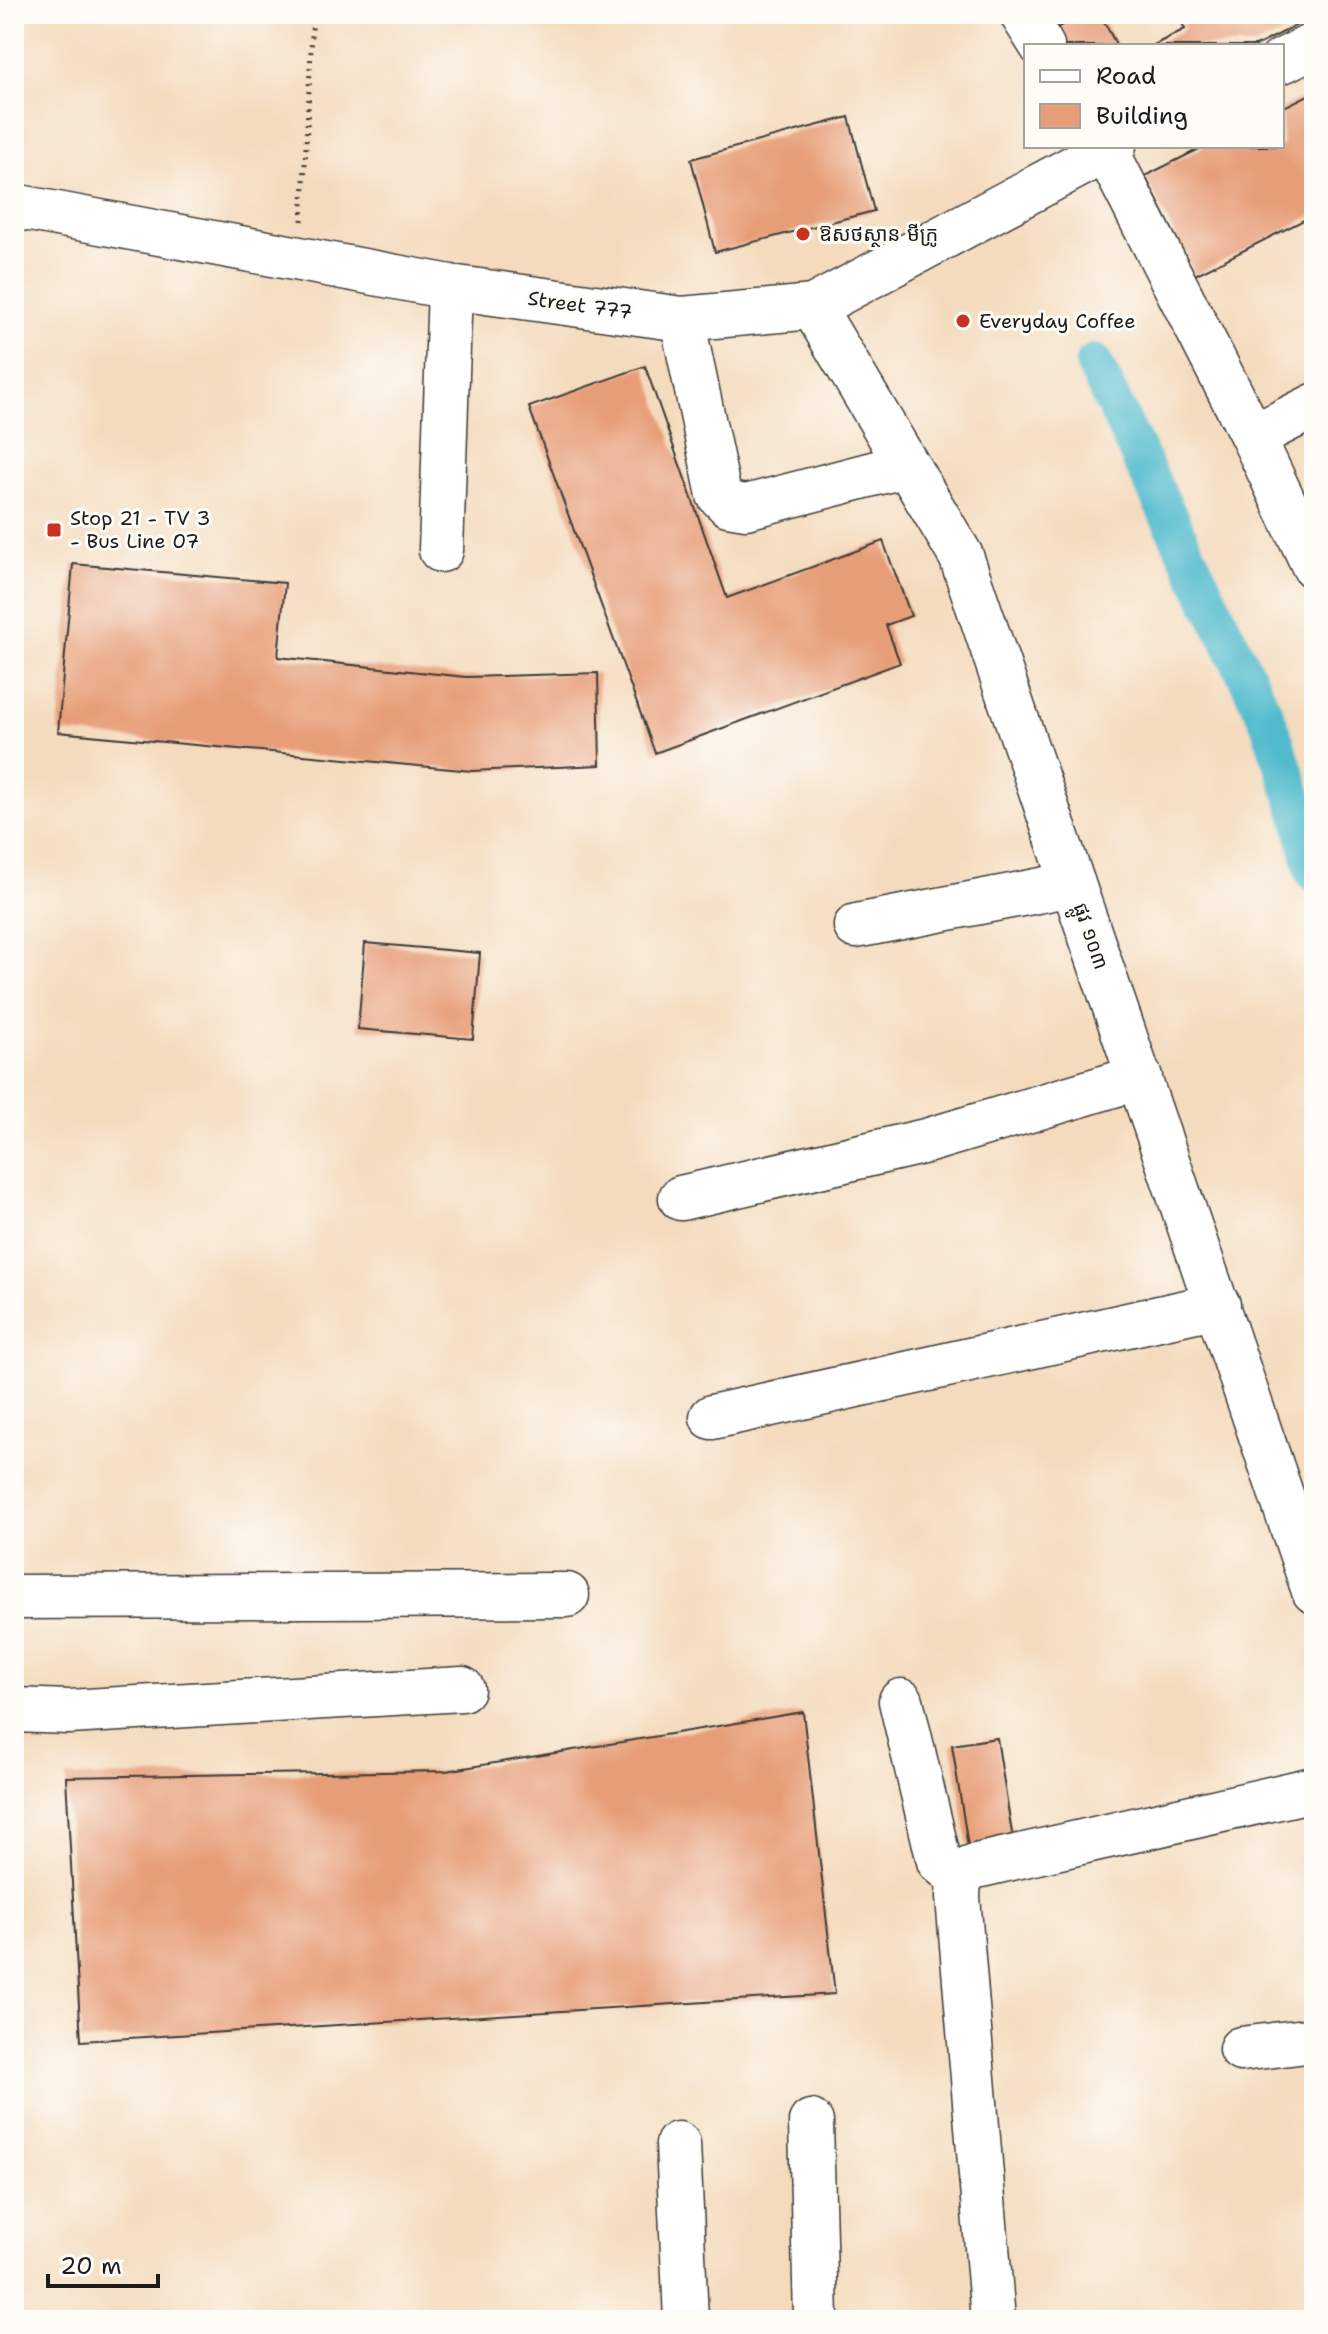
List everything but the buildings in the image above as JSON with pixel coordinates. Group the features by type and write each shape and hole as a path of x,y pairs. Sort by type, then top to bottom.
{"street":[{"path":"1022,14 1041,44"},
{"path":"1284,60 1314,45"},
{"name":"Street 777","path":"14,206 450,287 682,319 813,307 1106,148"},
{"path":"1108,148 1314,566"},
{"path":"441,550 450,287"},
{"name":"ផ្លូវ ១០៣","path":"813,307 961,556 1314,1591"},
{"path":"682,319 719,495 728,504 746,507 907,465"},
{"path":"1253,437 1314,406"},
{"path":"856,926 1073,884"},
{"path":"681,1198 926,1141 1140,1077"},
{"path":"712,1417 1218,1305"},
{"path":"14,1597 567,1595"},
{"path":"14,1710 69,1712 462,1689"},
{"path":"901,1701 939,1861 959,1878"},
{"path":"993,2320 958,1897 959,1878 972,1867 1314,1789"},
{"path":"1241,2049 1314,2040"},
{"path":"811,2122 816,2320"},
{"path":"678,2144 686,2320"}],"path":[{"path":"300,258 313,14"}],"waterway":[{"path":"1094,363 1268,721 1301,818 1314,873"}],"place":[{"name":"ឱសថស្ថាន មីក្រូ","path":"803,234"},
{"name":"Everyday Coffee","path":"963,321"},
{"name":"Stop 21 - TV 3 - Bus Line 07","path":"54,530"}]}
